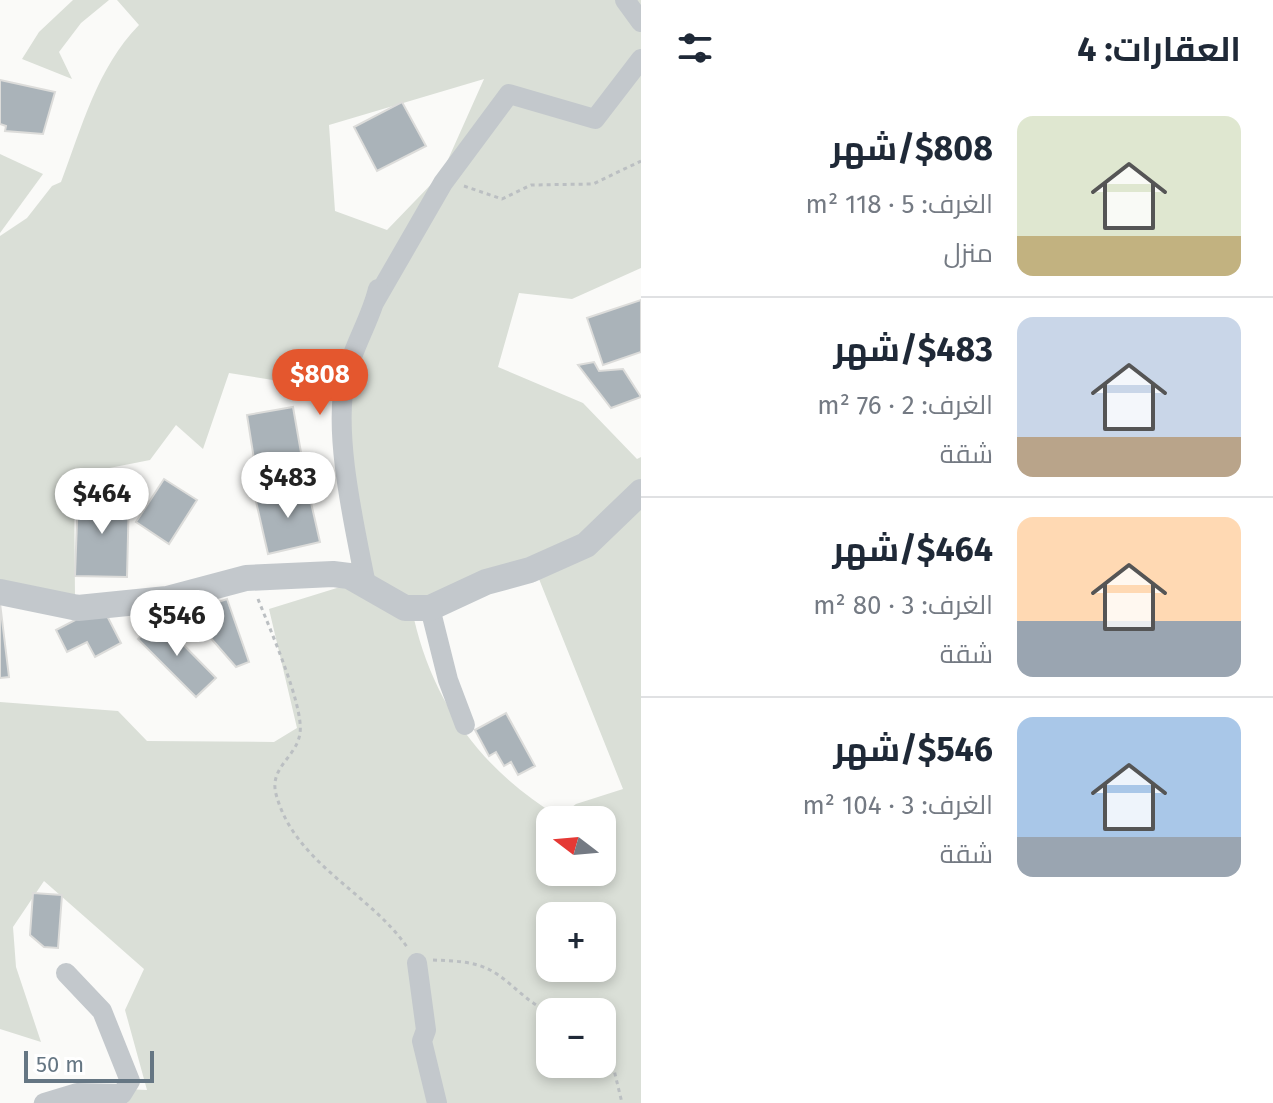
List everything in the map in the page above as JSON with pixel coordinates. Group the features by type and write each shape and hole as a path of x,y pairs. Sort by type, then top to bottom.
{"street":[{"path":"625,0 641,22"},
{"path":"375,301 446,179 509,94 595,119 641,59"},
{"path":"366,585 352,505 342,412 345,378 375,301 387,255"},
{"path":"0,592 78,608 167,599 246,578 333,574 366,585 405,608 430,608 486,582 530,570 586,545 641,492"},
{"path":"430,608 448,680 465,725"},
{"path":"417,963 426,1030 422,1041 437,1103"},
{"path":"44,1103 77,1093 122,1094 130,1081 102,1011 66,973"}],"path":[{"path":"446,179 502,199 531,185 593,184 641,161"},
{"path":"258,597 299,719 297,742 277,772 280,802 296,834 333,876 394,931 417,963 459,961 481,966 514,985 536,1005"},
{"path":"616,1078 622,1103"}],"shaded area":[{"path":"73,0 109,0 81,23 59,52 72,79 22,59 39,32"},
{"path":"117,0 641,0 641,268 572,299 519,293 498,367 583,403 637,459 641,457 641,1103 33,1103 45,1096 73,1089 147,1090 125,1010 144,969 44,881 13,927 16,967 41,1042 0,1029 0,702 118,711 147,741 274,742 297,728 269,609 353,583 335,390 229,373 203,449 176,425 150,460 74,475 75,596 0,589 0,236 27,218 52,186 61,182 101,79 124,42 139,25","holes":["484,79 442,173 387,230 335,211 329,125","531,559 623,789 573,806 616,806 616,886 536,886 536,806 542,806 507,779 466,733 434,680 414,619"]},
{"path":"0,154 43,174 0,233"}],"building":[{"path":"0,80 55,92 43,134 5,131 6,126 0,124"},
{"path":"402,102 426,146 377,171 354,127"},
{"path":"641,300 641,352 603,365 587,318"},
{"path":"594,362 599,371 623,369 641,397 611,408 578,365"},
{"path":"293,407 303,464 256,472 247,415"},
{"path":"164,479 197,500 169,544 136,522"},
{"path":"307,485 320,542 268,554 255,497"},
{"path":"78,494 129,495 127,577 75,576"},
{"path":"227,599 249,662 236,667 188,612"},
{"path":"0,603 9,677 0,678"},
{"path":"102,606 121,643 95,657 87,642 67,652 56,630"},
{"path":"158,619 216,678 196,697 138,639"},
{"path":"506,713 535,766 518,775 511,762 504,766 496,752 489,756 475,730"},
{"path":"33,893 62,895 58,948 44,947 30,935"}]}
